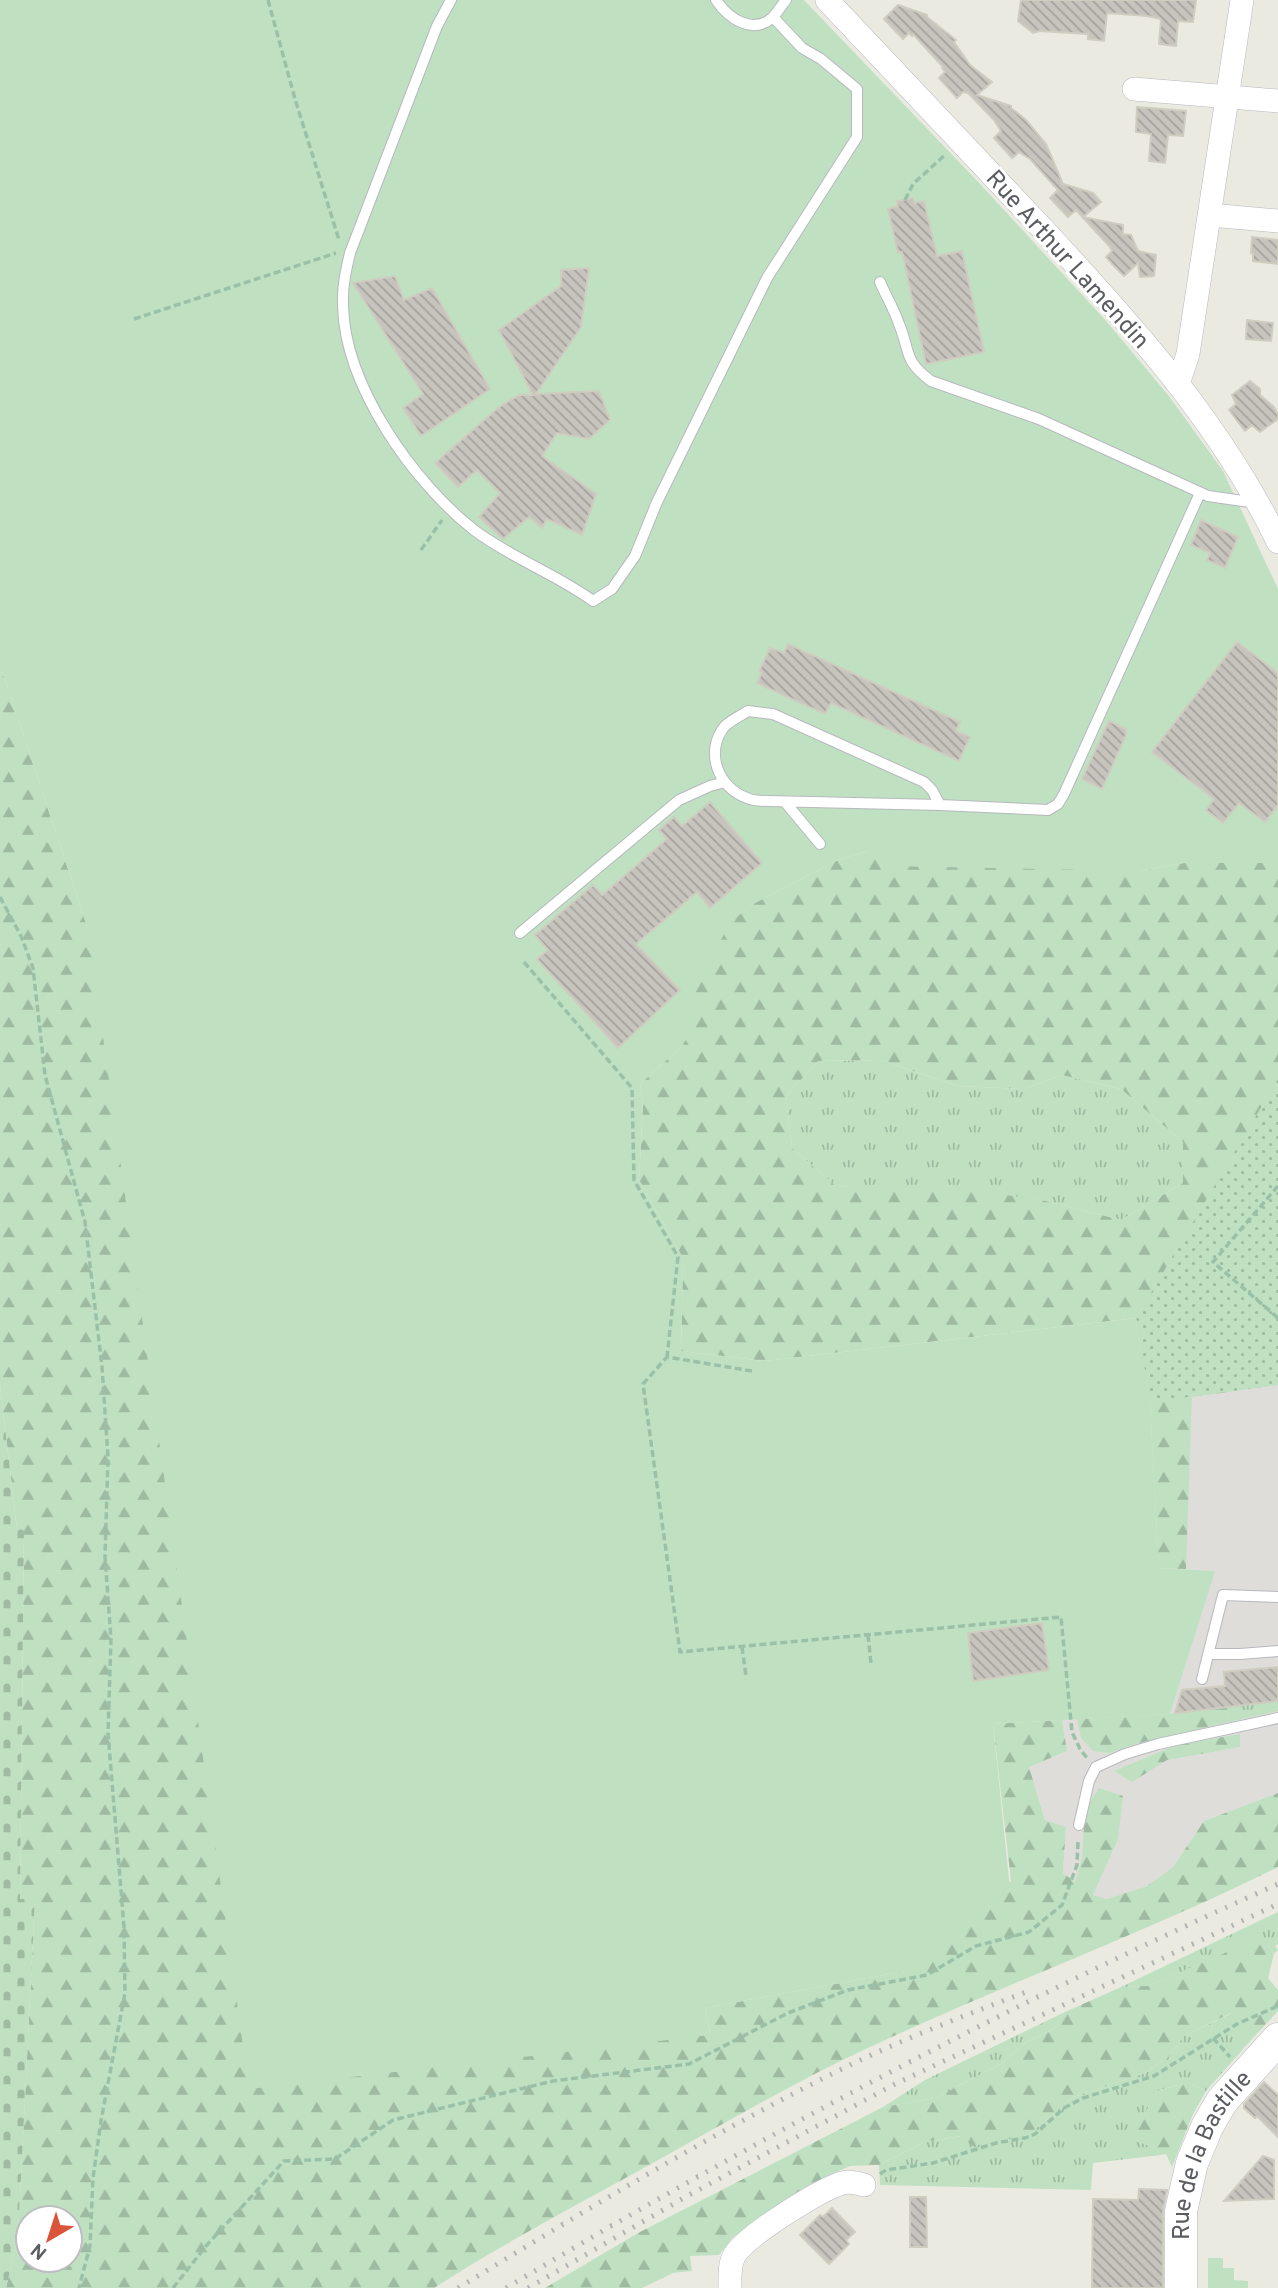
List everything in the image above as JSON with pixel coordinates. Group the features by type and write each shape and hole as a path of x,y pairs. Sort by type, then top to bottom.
{"street":[{"name":"Rue Arthur Lamendin","path":"827,0 1100,290 1178,384 1227,451 1259,503 1278,542"},
{"path":"1178,384 1188,355 1242,0"},
{"path":"1134,89 1278,101"},
{"path":"1210,215 1278,221"},
{"name":"Rue de la Bastille","path":"1181,2288 1181,2211 1192,2163 1207,2127 1222,2101 1278,2039"},
{"path":"730,2288 730,2269 734,2256 753,2236 791,2209 842,2183 864,2185"}],"lane":[{"path":"451,0 437,26 350,253 344,278 342,307 348,339 360,380 375,412 419,475 474,529 518,559 593,601 612,589 635,556 657,502 767,278 857,137 857,89 821,59 802,48 773,17"},
{"path":"716,0 729,16 742,24 760,25 773,17 786,0"},
{"path":"880,282 900,325 908,359 932,381 1040,419 1208,496 1259,503"},
{"path":"940,805 924,782 773,714 748,711 735,718 725,727 715,751 716,764 725,782 747,799 1048,810 1058,804 1064,794 1200,493"},
{"path":"520,933 679,800 725,782"},
{"path":"785,802 820,844"},
{"path":"1202,1679 1223,1595 1278,1597"},
{"path":"1209,1654 1278,1651"},
{"path":"1079,1825 1089,1781 1096,1767 1125,1754 1158,1744 1278,1718"}],"path":[{"path":"134,319 341,249 295,100 268,0"},
{"path":"905,200 913,184 961,141"},
{"path":"421,550 451,508"},
{"path":"0,897 33,968 46,1075 85,1222 102,1367 107,1444 106,1557 111,1639 108,1733 124,1927 125,1993 93,2178 90,2246 79,2288"},
{"path":"524,962 632,1088 634,1180 678,1257 667,1357 643,1384 680,1652 1061,1616 1072,1732 1080,1749 1096,1767"},
{"path":"1278,1185 1213,1262 1278,1318"},
{"path":"667,1357 752,1371"},
{"path":"868,1635 871,1662"},
{"path":"742,1647 746,1676"},
{"path":"173,2288 206,2246 284,2161 335,2159 393,2120 553,2081 689,2064 788,2012 848,1990 927,1975 976,1946 1029,1932 1062,1905 1077,1865 1079,1825"},
{"path":"864,2185 886,2170 933,2163 1035,2134 1064,2108 1154,2076 1237,2024 1278,2006"}],"shaded area":[{"path":"1278,1385 1278,1793 1204,1821 1173,1867 1147,1886 1107,1899 1093,1895 1063,1874 1066,1827 1045,1820 1029,1767 1067,1751 1062,1720 1170,1714 1214,1571 1159,1568 1150,1402"}],"green space":[{"path":"0,0 804,0 981,185 1107,322 1168,395 1223,471 1278,589 1278,863 1184,863 1140,871 884,866 868,851 838,860 751,905 730,923 686,1005 699,1021 681,1047 640,1084 643,1103 639,1180 683,1258 681,1351 765,1361 1136,1318 1150,1402 1159,1568 1215,1571 1170,1714 993,1724 1010,1889 905,1971 705,2008 710,2035 249,2089 88,929 0,665"},
{"path":"0,665 88,929 710,2034 705,2008 905,1971 1011,1881 993,1724 1062,1720 1067,1751 1029,1767 1045,1820 1066,1827 1063,1873 1075,1882 1082,1859 1085,1810 1099,1788 1123,1796 1118,1839 1093,1895 1107,1899 1147,1886 1173,1867 1204,1821 1278,1793 1278,1867 843,2060 546,2222 434,2288 6,2288 14,2253 14,2274 84,2274 84,2204 20,2204 35,1899 20,1900 24,1530 17,1529 0,1385"},
{"path":"868,851 1140,871 1184,863 1278,863 1278,1385 1192,1397 1186,1569 1159,1568 1150,1402 1136,1318 765,1361 681,1351 683,1258 639,1180 643,1103 640,1084 681,1047 685,1005 730,922 751,905 838,860","holes":["880,1060 958,1086 1024,1089 1062,1075 1121,1089 1183,1142 1183,1183 1121,1220 1042,1200 961,1189 836,1186 792,1148 786,1096 818,1061"]},
{"path":"880,1060 958,1086 1024,1089 1062,1075 1121,1089 1183,1142 1183,1183 1121,1220 1042,1200 836,1186 792,1148 786,1096 818,1061"},
{"path":"1278,1079 1278,1385 1150,1402 1136,1318"},
{"path":"0,1385 17,1529 24,1529 20,1899 35,1899 20,2204 14,2204 14,2253 6,2288 0,2288"},
{"path":"1278,1701 1278,1711 1229,1722 1228,1707"},
{"path":"1228,1707 1229,1722 1135,1744 1109,1753 1093,1751 1081,1738 1077,1719 1170,1714"},
{"path":"1240,1734 1240,1747 1167,1760 1132,1782 1114,1771 1176,1745"},
{"path":"1278,1912 1278,1944 1275,1946 1278,1950 1274,1954 1262,1938 1148,1986 1121,1987"},
{"path":"1262,1937 1274,1954 1268,1978 1278,1990 1278,2011 1252,2039 1231,2013 1184,2036 1168,2057 1145,2073 1073,2097 1028,2135 973,2146 960,2136 925,2142 879,2165 850,2166 783,2202 733,2237 719,2255 690,2256 692,2271 673,2273 642,2288 545,2288 638,2233 883,2107 935,2098 1001,2064 1026,2042 1054,2029 1065,2012 1121,1987 1148,1986"},
{"path":"1065,2012 1054,2029 1026,2042 1001,2064 935,2098 883,2107 925,2080"},
{"path":"1232,2013 1252,2039 1206,2091 1188,2083 1159,2090 1130,2138 1157,2149 1161,2155 1093,2163 1091,2190 880,2185 879,2165 925,2142 961,2136 1001,2139 1028,2135 1073,2097 1145,2073 1168,2057 1184,2036"},
{"path":"1188,2083 1206,2091 1193,2114 1172,2167 1166,2154 1161,2155 1157,2149 1129,2138 1159,2090"},
{"path":"1208,2258 1223,2258 1223,2268 1234,2268 1234,2280 1248,2281 1248,2288 1208,2288"}],"building":[{"path":"1021,0 1196,0 1193,22 1178,21 1176,46 1159,44 1161,19 1147,16 1107,13 1104,41 1088,39 1088,34 1039,31 1033,33 1018,21"},
{"path":"898,5 927,15 956,40 954,42 970,65 992,82 977,95 1011,106 1026,120 1046,144 1063,184 1093,193 1101,202 1083,217 1123,225 1123,234 1131,235 1138,251 1156,255 1154,276 1140,277 1138,263 1124,276 1114,266 1106,257 1112,251 1110,247 1076,210 1068,217 1050,198 1058,190 1030,159 1019,152 1012,158 994,138 1001,131 994,120 968,93 963,92 957,98 939,78 945,72 943,67 913,34 912,36 909,33 903,39 884,19"},
{"path":"1137,107 1186,111 1183,136 1168,135 1165,163 1149,161 1151,134 1136,132"},
{"path":"913,198 914,203 924,201 937,256 962,251 984,352 926,364 902,252 898,253 888,209 898,206 897,201"},
{"path":"1252,237 1278,240 1278,264 1253,261"},
{"path":"589,268 581,327 536,394 599,391 610,420 589,439 557,433 542,456 596,494 582,535 547,519 542,528 529,517 503,539 479,517 500,493 477,470 458,487 435,463 499,407 519,395 533,395 499,330 561,286 561,270"},
{"path":"395,276 404,300 432,288 490,389 421,436 403,408 423,394 353,283"},
{"path":"1247,320 1273,323 1271,341 1246,339"},
{"path":"1250,381 1260,389 1260,395 1274,407 1278,415 1278,419 1260,432 1252,425 1245,431 1229,410 1236,404 1232,395"},
{"path":"1201,520 1238,537 1225,568 1207,560 1210,553 1191,545"},
{"path":"1237,642 1278,673 1278,805 1265,822 1239,803 1223,823 1206,810 1214,799 1152,752"},
{"path":"788,644 960,722 956,731 970,737 959,761 831,703 825,714 757,683 762,672 759,671 770,648 784,653"},
{"path":"1109,721 1126,729 1126,735 1102,789 1082,779"},
{"path":"710,802 762,863 710,908 697,892 636,944 680,990 618,1048 537,959 548,950 535,935 593,885 602,895 667,839 659,830 674,817 682,826"},
{"path":"1042,1623 1049,1670 973,1681 968,1633"},
{"path":"1278,1667 1278,1701 1175,1713 1182,1690 1225,1686 1224,1672"},
{"path":"1264,2082 1278,2095 1278,2137 1257,2116 1255,2118 1244,2108 1244,2104"},
{"path":"1263,2156 1274,2160 1274,2199 1224,2201"},
{"path":"1139,2189 1167,2190 1163,2211 1163,2288 1092,2288 1093,2199 1138,2200"},
{"path":"910,2197 926,2197 927,2247 910,2247"},
{"path":"832,2208 855,2232 846,2240 849,2244 829,2264 800,2235 820,2215 823,2217"}],"railway":[{"path":"506,2288 694,2179 886,2074 1081,1976 1278,1884"},
{"path":"528,2288 689,2195 895,2084 1278,1904"},
{"path":"458,2288 640,2179 779,2101 899,2042 1026,1992"}]}
